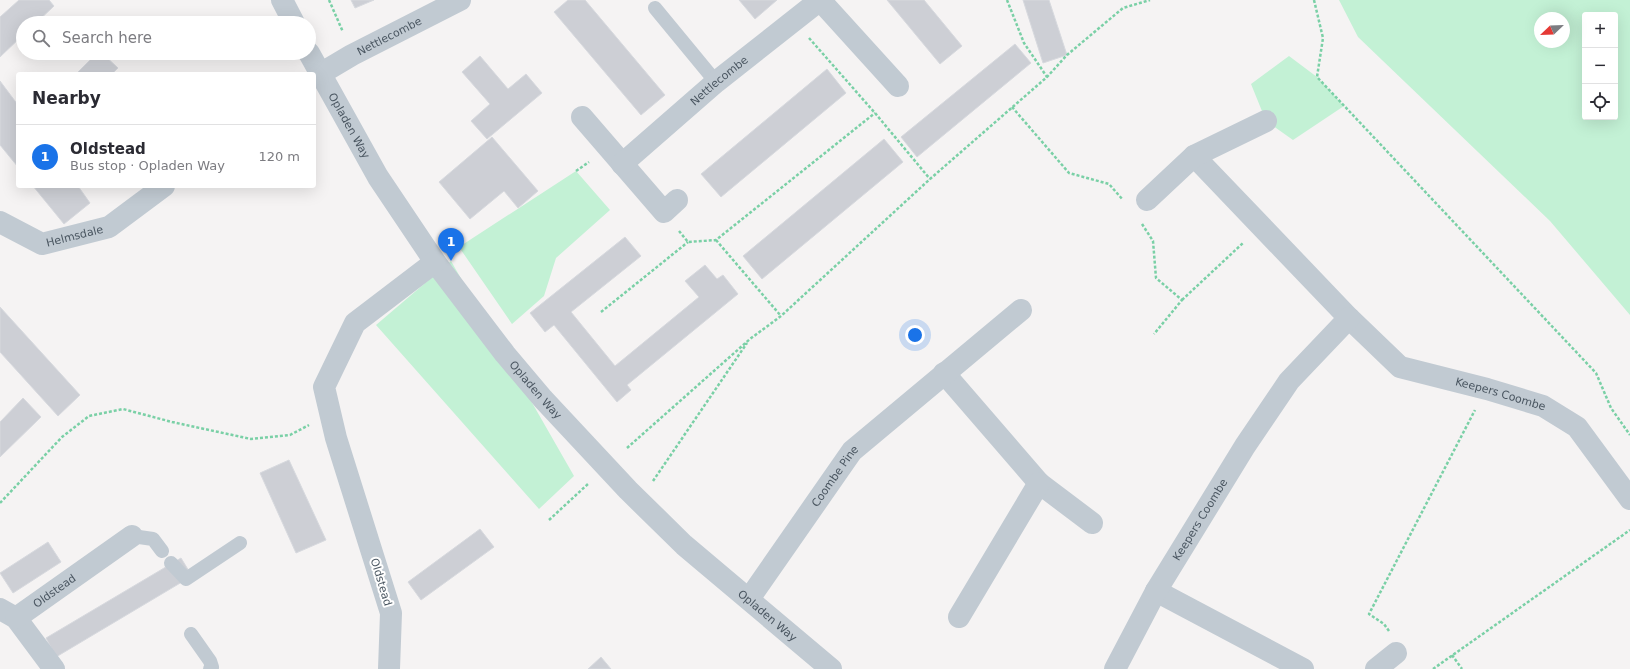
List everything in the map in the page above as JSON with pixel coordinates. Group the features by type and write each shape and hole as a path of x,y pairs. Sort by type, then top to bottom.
{"street":[{"path":"282,0 290,16"},
{"name":"Nettlecombe","path":"320,74 352,55 460,0"},
{"name":"Nettlecombe","path":"622,164 716,82 820,0 898,86"},
{"name":"Opladen Way","path":"313,60 378,177 435,262 505,354 543,399 628,490 684,545 831,669"},
{"path":"582,117 622,164 670,206"},
{"path":"1147,200 1194,156 1266,121"},
{"name":"Keepers Coombe","path":"1194,156 1349,318 1400,367 1487,389 1544,406 1577,427 1630,499"},
{"name":"Helmsdale","path":"0,222 42,244 109,227 161,188"},
{"name":"Oldstead","path":"391,669 391,613 336,438 324,387 355,322 435,262"},
{"name":"Coombe Pine","path":"749,599 852,451 1021,310"},
{"name":"Keepers Coombe","path":"1115,669 1156,591 1245,446 1289,381 1349,318"},
{"path":"944,373 1039,484 1092,523"},
{"path":"959,616 1039,484"},
{"name":"Oldstead","path":"54,669 8,613 132,536"},
{"path":"1156,591 1303,669"},
{"path":"1376,669 1394,644"}],"lane":[{"path":"655,8 716,82"},
{"path":"132,536 153,539 162,551"},
{"path":"171,563 186,580 240,543"},
{"path":"191,634 210,661 212,667 210,669"}],"path":[{"path":"329,0 352,55"},
{"path":"1007,0 1024,43 1047,77"},
{"path":"627,448 750,339 781,316 930,179 1047,77 1067,55 1123,8 1150,0"},
{"path":"1314,0 1322,38 1317,77 1596,372 1611,408 1630,435"},
{"path":"794,21 875,113 930,179"},
{"path":"1012,107 1069,173 1109,184 1123,201"},
{"path":"601,312 688,242 716,240 875,113"},
{"path":"670,206 688,242"},
{"path":"1141,224 1153,241 1156,278 1182,300"},
{"path":"1154,334 1182,300 1261,226"},
{"path":"716,240 781,316"},
{"path":"649,487 750,339"},
{"path":"1394,644 1384,624 1368,614 1487,389"},
{"path":"0,503 62,437 89,416 123,409 172,422 251,439 290,434 312,424"},
{"path":"549,520 592,480"},
{"path":"1432,669 1630,530"},
{"path":"1452,655 1462,669"}],"green space":[{"path":"1339,0 1630,0 1630,315 1550,221 1358,37"},
{"path":"1289,56 1317,77 1344,106 1293,140 1266,121 1251,84"},
{"path":"576,171 610,210 556,258 544,296 512,324 459,247"},
{"path":"451,261 574,476 539,509 376,325"}],"building":[{"path":"19,0 49,0 54,6 43,16 16,16 16,42 0,57 0,17"},
{"path":"351,0 374,0 355,8"},
{"path":"568,0 585,0 665,95 641,115 554,12"},
{"path":"739,0 777,0 755,19"},
{"path":"887,0 924,0 962,46 940,64"},
{"path":"1023,0 1049,0 1067,55 1043,63"},
{"path":"1015,44 1031,63 917,157 901,137"},
{"path":"480,56 508,89 526,74 542,93 487,139 471,121 490,104 462,72"},
{"path":"90,60 109,60 118,68 114,72 78,72"},
{"path":"827,69 846,93 721,197 701,174"},
{"path":"0,81 16,102 16,165 0,145"},
{"path":"492,137 538,191 518,208 504,191 470,219 439,182"},
{"path":"884,139 903,162 762,279 743,256"},
{"path":"35,188 79,188 90,203 64,224"},
{"path":"625,237 641,256 571,312 615,366 699,297 685,281 705,265 717,279 723,275 738,294 627,385 631,390 617,402 554,325 545,332 530,313"},
{"path":"0,307 80,395 58,416 0,352"},
{"path":"23,398 41,417 0,457 0,422"},
{"path":"289,460 326,540 296,553 260,473"},
{"path":"480,529 494,547 421,600 408,582"},
{"path":"48,542 61,562 13,593 0,573"},
{"path":"181,558 192,576 56,657 46,638"},
{"path":"601,657 611,669 588,669"}],"place":[{"name":"Oldstead","path":"451,261"}]}
